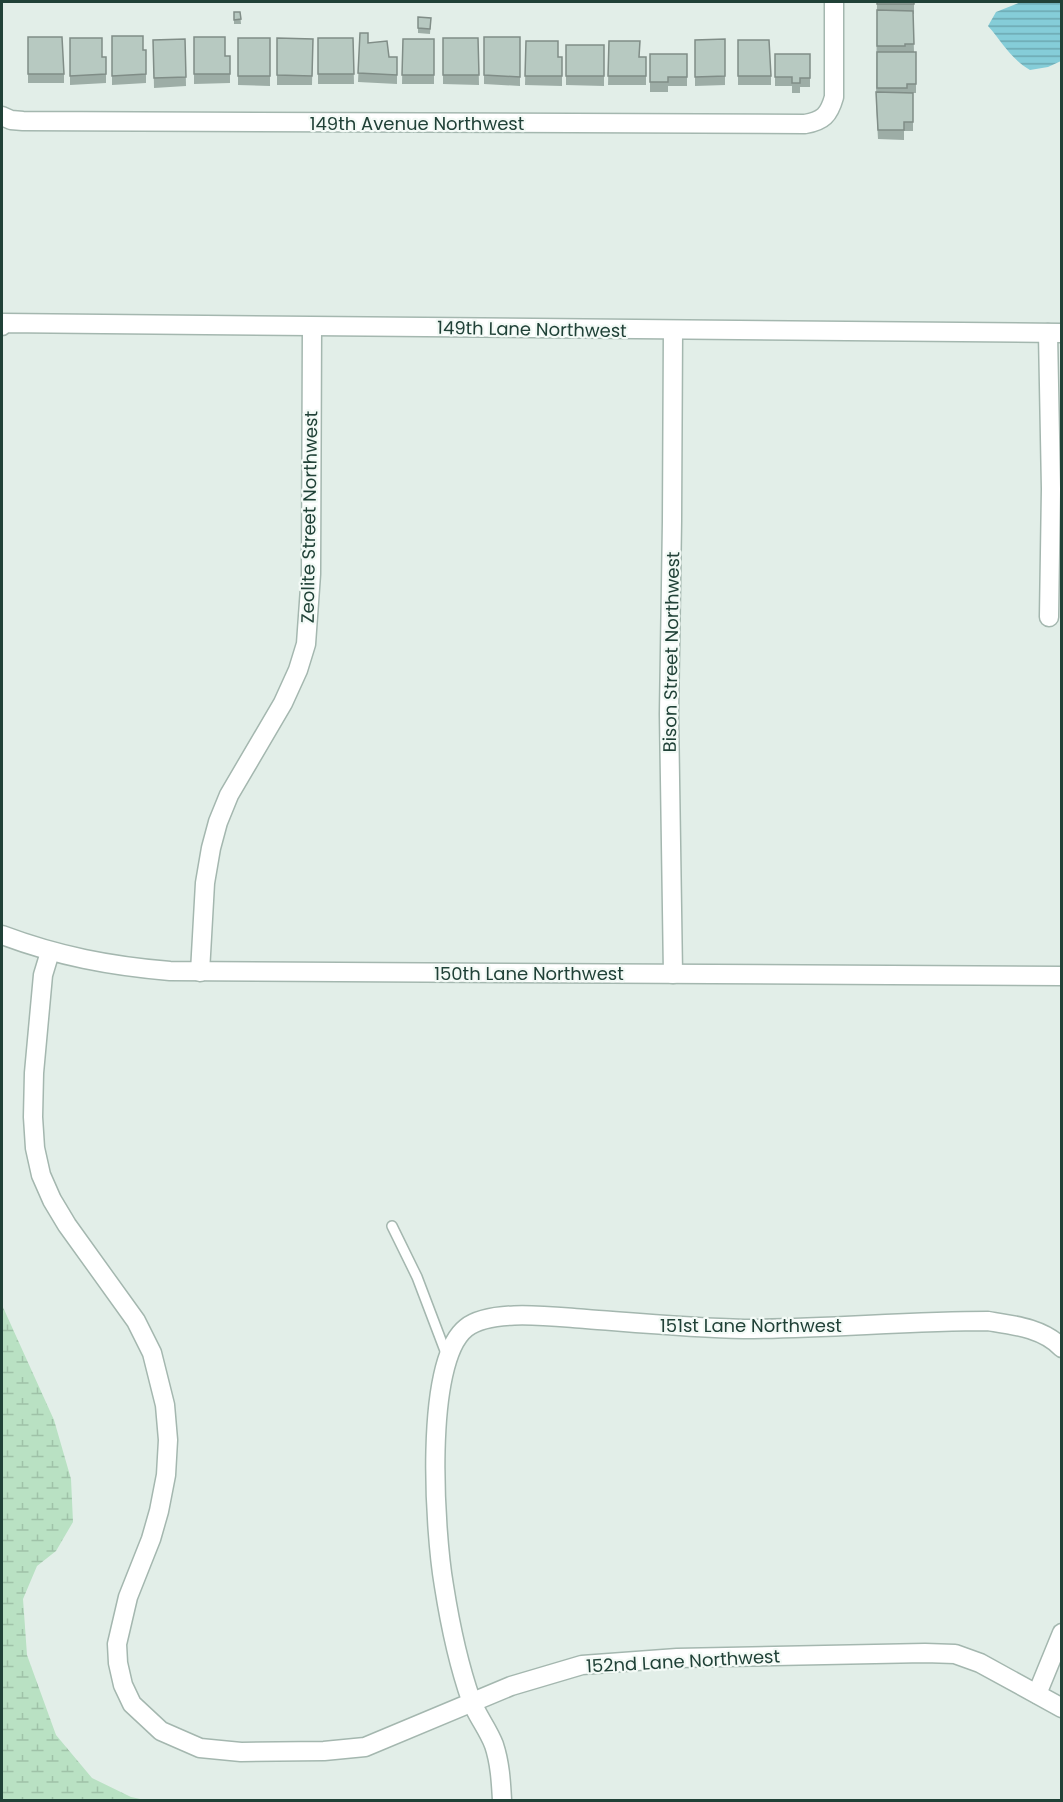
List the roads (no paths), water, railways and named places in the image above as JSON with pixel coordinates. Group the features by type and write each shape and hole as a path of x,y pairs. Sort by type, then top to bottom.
{"street":[{"name":"149th Avenue Northwest","path":"2,116 23,121 804,124 816,122 830,112 834,98 834,2"},
{"name":"149th Lane Northwest","path":"2,324 1054,333"},
{"name":"Zeolite Street Northwest","path":"200,972 205,883 211,848 219,822 229,795 283,703 298,670 306,644 311,574 312,327"},
{"name":"Bison Street Northwest","path":"673,330 669,714 673,974"},
{"path":"1049,617 1054,333"},
{"name":"150th Lane Northwest","path":"2,935 50,952 105,964 170,971 1062,976"},
{"name":"152nd Lane Northwest","path":"50,952 43,975 34,1073 35,1148 41,1175 67,1225 136,1321 152,1353 165,1405 168,1440 166,1475 159,1511 151,1539 128,1597 120,1623 117,1644 117,1663 123,1685 132,1704 161,1731 200,1748 242,1752 324,1751 365,1747 511,1686 582,1665 677,1658 954,1654 980,1663 1062,1708"},
{"name":"151st Lane Northwest","path":"502,1800 500,1770 494,1744 472,1702 461,1668 444,1585 435,1507 436,1422 448,1361 454,1342 465,1329 479,1320 531,1314 669,1326 744,1329 988,1321 1015,1325 1041,1333 1056,1341 1062,1348"},
{"path":"1037,1694 1062,1633"}],"lane":[{"path":"392,1226 417,1277 448,1361"}],"water":[{"path":"1021,2 1061,2 1061,61 1048,67 1030,70 1012,55 988,26 996,12"}]}
